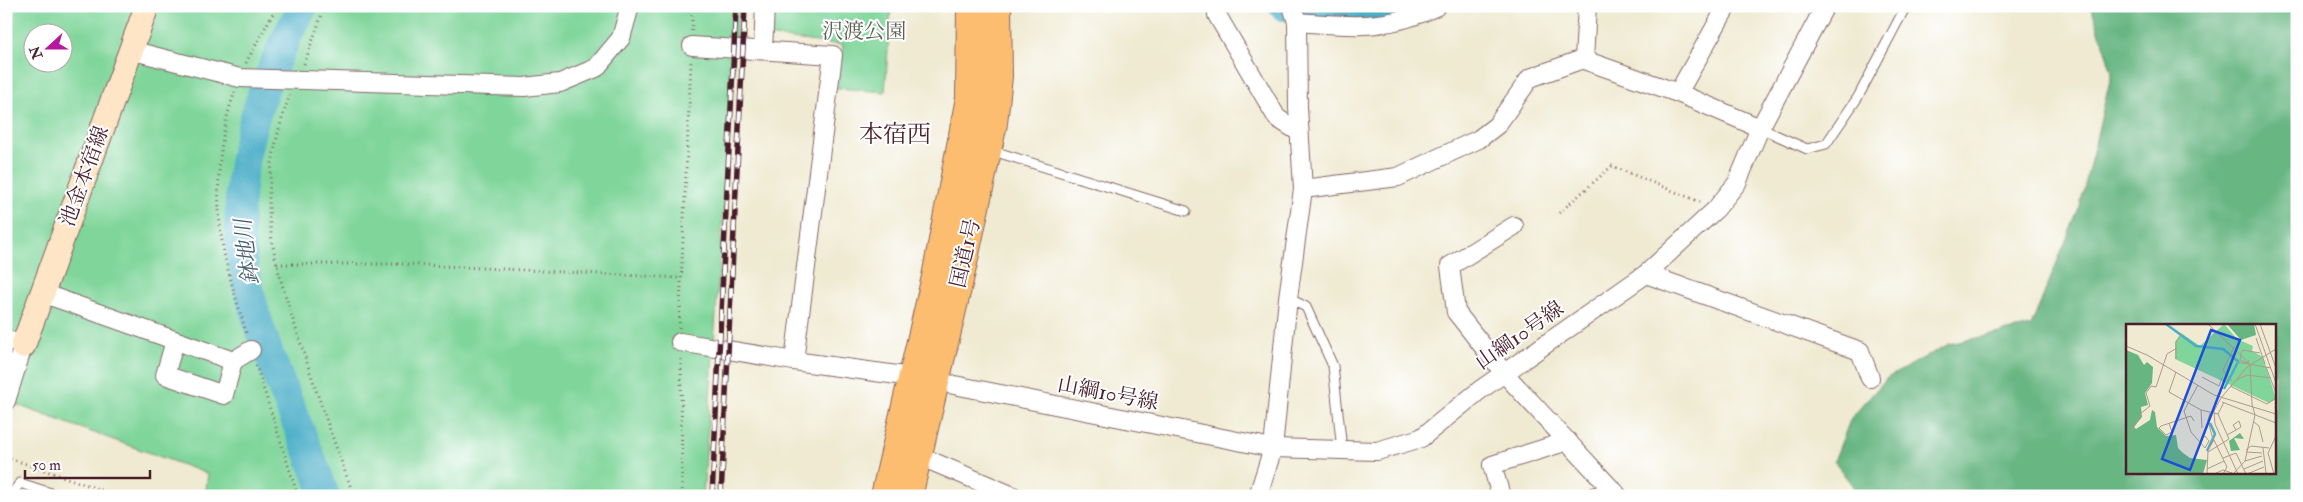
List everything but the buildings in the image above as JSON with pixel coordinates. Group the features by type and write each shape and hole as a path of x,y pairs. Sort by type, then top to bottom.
{"highway":[{"name":"国道1号","path":"908,496 917,454 923,379 936,276 970,98 971,6"},
{"name":"国道1号","path":"885,496 963,264 994,123 998,76 997,6"}],"street":[{"name":"池金本宿線","path":"15,343 42,293 147,6"},
{"path":"130,50 240,78 524,87 560,83 596,68 621,38 630,6"},
{"path":"763,50 765,6"},
{"path":"1258,496 1274,448 1288,298 1303,189 1295,14 1364,26 1406,20 1437,6"},
{"path":"1584,60 1587,6"},
{"path":"1678,93 1727,6"},
{"name":"山綱10号線","path":"680,342 794,361 923,379 1274,448 1377,451 1421,438 1504,373 1646,274 1716,209 1737,183 1760,128 1825,6"},
{"path":"1217,11 1278,118 1300,132"},
{"path":"692,46 833,55 794,361"},
{"path":"1303,189 1398,177 1414,170 1479,139 1497,125 1530,78 1584,60 1678,93 1760,128"},
{"path":"1514,226 1450,266 1456,312 1504,373 1617,494"},
{"path":"1646,274 1860,351 1870,378"},
{"path":"42,293 233,361"},
{"path":"175,340 165,375 224,395 233,361 251,350"},
{"path":"6,400 15,343"},
{"path":"1501,496 1492,465 1568,441"},
{"path":"917,454 1014,496"},
{"path":"1596,496 1617,494"}],"lane":[{"path":"1760,128 1807,149 1826,144 1858,97 1906,6"},
{"path":"988,149 1186,211"},
{"path":"1288,298 1306,307 1333,366 1342,450"},
{"path":"10,496 20,483 60,496"}],"path":[{"path":"277,6 247,60 228,110 220,142 220,212 225,260 251,350 298,496"},
{"path":"325,6 279,123 272,166 271,239 320,406 354,496"},
{"path":"682,496 678,320 692,46 692,6"},
{"path":"1559,213 1612,166 1716,209"},
{"path":"277,264 405,264 680,278"},
{"path":"6,457 119,496"}],"green space":[{"path":"6,6 738,6 703,496 205,496 208,474 6,401"},
{"name":"沢渡公園","path":"768,6 891,6 885,92 837,88 843,45 766,36"},
{"path":"2091,6 2297,6 2297,496 1860,496 1834,461 1851,418 1887,378 1949,344 2031,326 2080,206 2112,72"}],"waterway":[{"name":"鉢地川","path":"303,6 272,70 259,103 249,137 240,207 241,242 246,278 253,306 271,361 325,496"},
{"path":"1284,6 1320,9 1390,6"}],"railway":[{"path":"712,496 736,6"},
{"path":"721,496 745,6"}],"district":[{"name":"本宿西","path":"895,134"}]}
